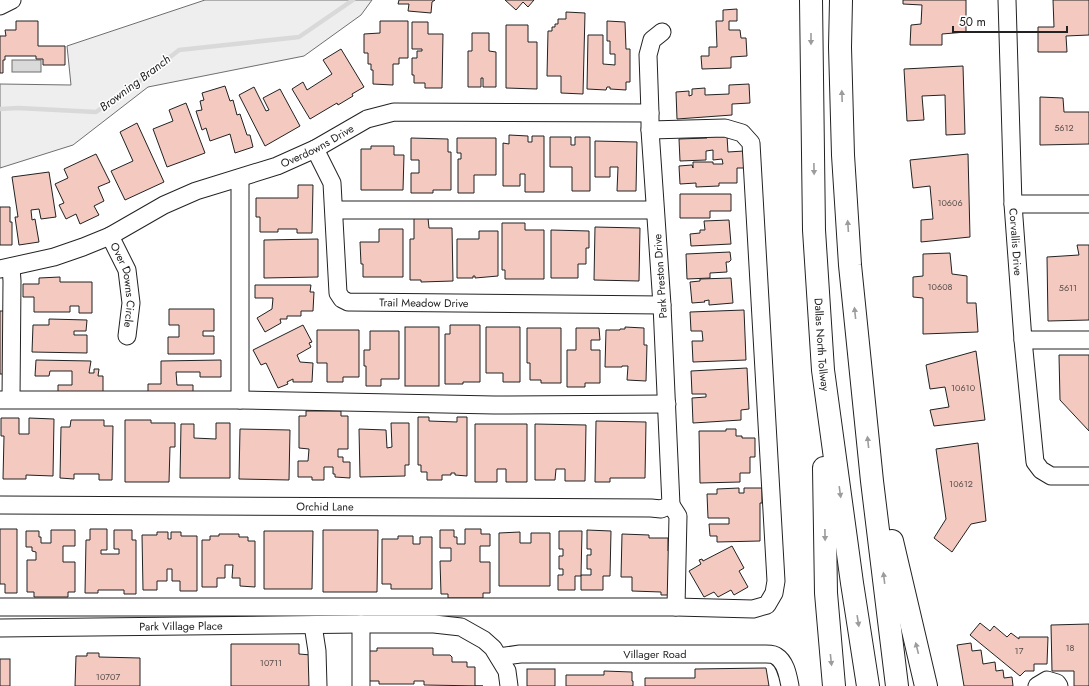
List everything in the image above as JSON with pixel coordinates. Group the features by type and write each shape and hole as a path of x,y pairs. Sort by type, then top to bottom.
{"highway":[{"name":"Dallas North Tollway","path":"811,0 814,230 820,338 852,583 868,686"},
{"path":"841,0 840,47 843,155 850,265 872,481 897,686"},
{"path":"823,370 826,593 834,686"},
{"path":"872,481 887,518 926,686"}],"street":[{"path":"0,6 12,0"},
{"name":"Corvallis Drive","path":"1008,0 1013,204 1023,340 1035,462 1041,470 1051,476 1089,476"},
{"name":"Park Preston Drive","path":"662,32 652,40 648,55 650,130 662,305 671,504 678,516 676,608"},
{"name":"Overdowns Drive","path":"6,268 54,257 110,236 164,205 196,192 277,166 315,150 367,119 394,112 650,113"},
{"path":"0,608 676,608 753,610 767,605 774,592 776,581 751,143 742,133 725,128 650,130"},
{"name":"Trail Meadow Drive","path":"315,150 332,183 338,293 342,299 348,302 662,305"},
{"path":"240,178 240,400"},
{"path":"1013,204 1089,204"},
{"path":"334,210 655,210"},
{"name":"Over Downs Circle","path":"110,236 127,270 131,303 127,336"},
{"path":"6,268 12,281 6,400 240,400 494,405 666,404"},
{"path":"1023,340 1089,340"},
{"name":"Orchid Lane","path":"0,505 661,509 671,504"},
{"path":"361,624 361,686"},
{"name":"Park Village Place","path":"0,628 361,624 434,624 462,627 484,640 493,648 506,671 509,686"},
{"path":"313,625 317,651 318,686"},
{"name":"Villager Road","path":"499,657 520,654 766,654 776,656 783,664 787,671 790,686"},
{"path":"1037,686 1047,680 1057,683 1059,686"}],"shaded area":[{"path":"205,0 372,0 361,15 304,56 148,87 73,145 0,168 0,84 71,85 67,46"},
{"path":"12,60 41,60 41,72 12,72"}],"building":[{"path":"399,0 435,0 432,2 431,13 408,11 409,4 398,4"},
{"path":"505,0 534,0 528,7 523,2 516,10"},
{"path":"903,0 966,0 966,32 942,34 942,45 910,45 911,25 921,24 922,5 903,4"},
{"path":"1053,0 1089,0 1089,35 1066,36 1067,52 1038,52 1038,27 1054,27"},
{"path":"737,9 737,21 729,21 729,30 740,30 741,38 746,38 747,56 731,57 731,68 702,69 701,56 709,56 709,47 717,47 716,21 723,21 723,10"},
{"path":"566,12 585,13 583,94 561,93 561,76 547,76 548,31 552,31 552,27 555,27 555,24 558,24 558,19 566,19"},
{"path":"16,21 38,21 38,46 65,46 65,65 43,65 43,59 36,59 36,56 5,56 5,60 3,60 3,73 0,73 0,36 6,36 5,30 16,30"},
{"path":"380,21 408,21 408,58 399,58 399,64 393,64 393,85 373,84 373,70 371,70 371,64 368,64 368,53 364,53 364,34 380,33"},
{"path":"607,21 625,22 626,49 630,49 630,82 626,82 626,90 610,89 610,87 607,87 606,90 587,89 588,35 603,35 603,64 615,65 615,54 610,54 610,41 607,41"},
{"path":"412,22 428,22 428,34 443,34 442,88 425,88 425,83 414,83 414,75 412,75 412,58 417,58 417,51 422,51 422,49 412,49"},
{"path":"506,25 528,25 528,42 537,42 537,89 506,88"},
{"path":"472,33 489,33 489,51 496,52 496,87 483,87 483,78 481,78 481,87 468,87 468,51 472,51"},
{"path":"341,49 364,87 338,105 337,103 310,119 292,89 303,82 307,90 332,74 323,60"},
{"path":"963,66 965,134 946,135 945,95 922,96 924,120 907,121 904,69"},
{"path":"749,84 750,103 732,104 732,115 677,119 676,92 689,91 689,96 692,95 692,89 705,88 705,95 729,94 729,85"},
{"path":"225,86 230,101 233,100 237,115 240,114 247,135 250,135 253,147 235,153 230,134 210,141 206,128 202,130 196,111 202,110 200,101 204,100 202,93"},
{"path":"254,87 266,111 269,110 263,98 280,89 300,126 265,146 239,95"},
{"path":"1040,97 1063,98 1064,112 1089,112 1089,144 1040,145"},
{"path":"186,103 205,153 167,167 153,129 173,121 169,110"},
{"path":"137,123 164,182 125,200 111,171 133,161 120,132"},
{"path":"509,135 528,136 528,142 532,142 532,136 544,136 544,192 525,192 525,174 520,174 520,186 503,186 503,143 509,144"},
{"path":"707,136 727,136 728,152 744,151 744,168 737,168 737,183 719,183 719,186 696,187 696,183 680,184 679,166 692,165 693,168 693,162 713,162 713,164 723,164 722,159 713,160 713,150 706,151 706,160 680,161 679,139 707,138"},
{"path":"550,137 571,137 571,145 575,145 575,137 590,137 590,191 572,191 572,167 550,167"},
{"path":"411,138 448,139 448,152 451,152 451,190 433,190 433,193 411,193 411,173 419,173 419,160 411,160"},
{"path":"457,138 496,138 496,175 474,175 474,193 458,193 458,159 461,159 461,153 457,153"},
{"path":"595,141 637,142 636,191 617,191 618,167 610,167 610,177 595,177"},
{"path":"371,146 394,146 394,155 404,155 403,190 361,190 361,149 371,149"},
{"path":"96,154 110,182 98,187 104,201 94,206 99,215 80,224 76,214 66,219 59,205 64,203 55,184 68,178 64,169"},
{"path":"968,154 970,237 921,242 921,220 933,219 930,186 913,188 910,160"},
{"path":"49,172 56,217 41,219 39,209 31,210 32,220 35,219 39,242 19,245 15,217 18,217 12,177"},
{"path":"298,185 313,185 312,233 297,233 297,229 278,229 278,232 260,232 260,217 256,217 256,198 298,198"},
{"path":"680,194 731,194 731,211 710,211 710,218 680,218"},
{"path":"0,207 10,207 10,222 12,222 12,245 0,245"},
{"path":"414,218 428,218 429,228 452,228 453,281 421,282 421,280 410,280 410,239 414,239"},
{"path":"729,220 731,244 691,246 690,234 700,233 700,230 705,230 704,221"},
{"path":"502,223 525,223 525,230 544,230 544,279 505,279 505,270 502,270"},
{"path":"595,227 640,228 639,281 594,280"},
{"path":"379,229 403,229 403,277 363,277 360,242 379,242"},
{"path":"551,230 589,231 589,248 586,248 586,264 578,264 578,278 551,278"},
{"path":"479,231 498,231 498,276 475,278 475,276 473,276 473,278 457,278 457,239 479,239"},
{"path":"318,239 318,277 264,278 264,240"},
{"path":"1077,245 1089,245 1089,320 1048,321 1047,257 1079,255"},
{"path":"730,252 731,260 726,262 727,272 710,273 710,278 687,279 686,254"},
{"path":"950,253 952,274 967,276 967,303 976,303 978,332 923,334 923,298 913,297 913,277 923,276 923,254"},
{"path":"60,277 60,282 92,282 92,313 79,313 79,306 70,306 70,312 34,312 34,297 23,297 23,284 39,284 39,278"},
{"path":"731,278 733,303 709,305 709,300 704,301 705,302 692,303 690,282 700,281 700,279"},
{"path":"255,285 311,285 310,292 314,292 313,311 301,311 301,316 287,316 287,319 280,319 281,323 265,332 257,318 272,309 273,298 255,298"},
{"path":"169,309 214,309 214,331 203,331 203,336 214,336 214,354 168,354 168,337 179,337 179,325 169,325"},
{"path":"744,310 746,360 693,362 692,341 703,341 702,331 691,331 690,312"},
{"path":"0,311 9,311 9,374 0,374"},
{"path":"49,319 87,320 86,331 74,331 74,335 87,335 87,353 32,352 33,325 49,325"},
{"path":"303,325 312,342 309,343 311,347 297,355 300,362 313,363 312,382 293,382 293,379 287,382 288,384 278,388 266,363 261,365 253,350"},
{"path":"450,325 480,325 480,382 445,384 445,334 450,334"},
{"path":"405,327 439,327 439,386 405,386"},
{"path":"486,327 520,327 520,382 503,382 503,373 486,373"},
{"path":"625,327 644,328 644,345 647,345 646,381 627,380 628,366 605,367 606,330 620,330 625,329"},
{"path":"527,328 561,328 561,383 541,383 541,380 530,380 530,363 527,363"},
{"path":"576,328 599,328 600,340 591,340 591,350 600,350 600,383 585,383 585,387 567,387 567,350 576,350"},
{"path":"317,330 359,330 359,377 343,377 343,382 327,382 327,363 317,363"},
{"path":"370,331 399,331 399,379 381,379 381,386 366,386 364,350 370,350"},
{"path":"976,351 985,420 934,426 930,410 949,407 945,387 930,389 926,365"},
{"path":"1059,355 1089,355 1089,431 1060,400"},
{"path":"36,360 91,361 89,373 94,373 94,369 99,369 98,376 103,376 103,397 58,397 58,385 72,385 72,371 50,371 49,376 35,376"},
{"path":"221,360 221,377 200,377 200,372 176,372 177,385 193,385 193,396 148,396 148,384 161,384 161,361"},
{"path":"747,368 749,409 741,410 741,420 693,423 692,398 706,397 706,394 692,394 691,371"},
{"path":"306,411 341,411 341,416 348,416 348,449 338,449 338,457 343,457 343,462 350,462 350,478 335,477 335,474 333,474 333,467 324,467 324,480 312,480 312,477 298,477 298,461 308,461 309,449 299,448 299,416 306,416"},
{"path":"418,417 429,417 429,421 457,422 457,417 467,417 467,476 455,475 455,473 451,473 451,475 442,475 442,480 427,480 427,472 421,472 421,465 418,465"},
{"path":"1,418 19,418 19,434 29,434 29,418 54,419 53,476 26,475 26,479 3,479 4,436 1,436"},
{"path":"71,420 104,420 104,426 113,426 112,480 99,480 99,474 74,474 74,479 60,478 61,427 70,427"},
{"path":"125,420 151,420 151,423 175,423 175,447 170,447 169,482 125,482"},
{"path":"596,421 646,422 645,478 610,478 610,482 595,482"},
{"path":"216,423 230,423 230,478 180,478 181,424 194,424 194,438 216,439"},
{"path":"391,423 409,423 409,465 405,465 405,476 360,477 359,429 386,430 387,448 392,447"},
{"path":"475,424 527,424 527,482 506,482 506,469 497,469 497,482 475,482"},
{"path":"535,424 586,425 585,481 565,481 565,469 556,469 555,480 535,480"},
{"path":"240,429 290,430 289,480 239,479"},
{"path":"726,429 736,429 736,436 742,436 742,438 755,438 755,457 750,457 750,473 740,473 740,482 700,483 699,431 726,431"},
{"path":"978,443 986,521 971,524 952,552 934,538 946,519 936,449"},
{"path":"739,488 739,493 744,493 744,488 762,488 762,503 760,503 760,541 717,542 717,536 710,536 709,524 729,524 729,518 708,518 707,494 717,494 717,489"},
{"path":"0,529 17,529 17,593 5,593 5,584 0,584"},
{"path":"90,529 107,529 107,550 101,550 101,554 119,554 119,549 114,549 114,530 132,530 132,540 136,540 136,594 124,594 124,590 98,590 98,593 85,593 86,540 90,540"},
{"path":"465,529 481,529 481,534 490,534 490,546 480,546 480,562 490,562 490,593 483,593 483,598 448,598 448,594 441,594 440,561 451,561 451,548 440,548 440,530 454,530 454,537 457,537 457,544 465,544"},
{"path":"51,530 75,530 75,546 63,546 63,562 75,562 75,592 68,592 68,597 34,597 34,592 27,592 27,560 36,560 36,552 32,551 32,547 26,547 26,531 39,531 41,543 51,543"},
{"path":"323,530 378,530 377,592 323,592"},
{"path":"587,530 611,531 610,576 603,576 603,590 581,590 581,575 591,575 591,569 587,569 587,555 591,555 591,549 587,549"},
{"path":"264,531 313,531 312,589 264,589"},
{"path":"559,531 582,531 581,576 575,576 575,590 558,590 558,575 563,575 563,569 559,569 559,556 563,556 563,549 559,549"},
{"path":"157,532 168,532 168,539 171,539 171,532 181,532 181,536 197,536 197,591 180,591 180,581 172,581 172,569 167,569 167,581 157,581 157,590 143,590 142,535 157,535"},
{"path":"520,532 520,543 531,543 531,533 550,533 550,586 499,586 499,533"},
{"path":"219,534 239,534 239,537 248,537 248,541 255,541 255,587 240,586 240,578 232,578 233,565 225,565 225,578 217,578 217,587 202,587 202,540 210,540 210,536 219,536"},
{"path":"622,534 649,535 649,538 668,538 668,551 672,551 671,595 661,595 661,592 632,591 632,577 621,577"},
{"path":"398,536 413,536 413,544 420,544 420,537 432,537 432,589 391,589 391,584 382,584 382,539 398,539"},
{"path":"732,546 744,568 739,571 748,587 734,595 731,590 718,597 714,592 704,597 689,571 701,564 699,560 702,559 703,561"},
{"path":"980,623 990,631 994,626 1007,637 1011,633 1019,639 1019,637 1048,637 1047,664 1034,664 1034,671 1025,671 1020,676 970,635"},
{"path":"1089,624 1089,686 1074,686 1074,671 1052,671 1051,625"},
{"path":"971,643 972,651 981,650 983,664 995,662 996,671 1003,670 1004,678 1012,677 1013,686 964,686 957,645"},
{"path":"231,644 299,644 299,654 311,655 311,686 231,686"},
{"path":"377,648 433,648 433,655 450,655 452,657 452,662 467,662 467,667 475,667 475,686 424,685 424,681 414,681 414,684 379,684 379,681 367,681 367,651 377,651"},
{"path":"87,653 99,653 99,657 140,658 140,686 75,686 76,656 87,656"},
{"path":"0,659 10,659 10,686 0,686"},
{"path":"766,668 769,686 645,686 645,678 695,678 695,669"},
{"path":"527,669 555,669 555,686 527,686"},
{"path":"604,671 632,672 633,686 566,686 566,675 604,675"}],"waterway":[{"name":"Browning Branch","path":"0,109 18,108 96,112 132,87 179,50 299,37 353,0"}]}
